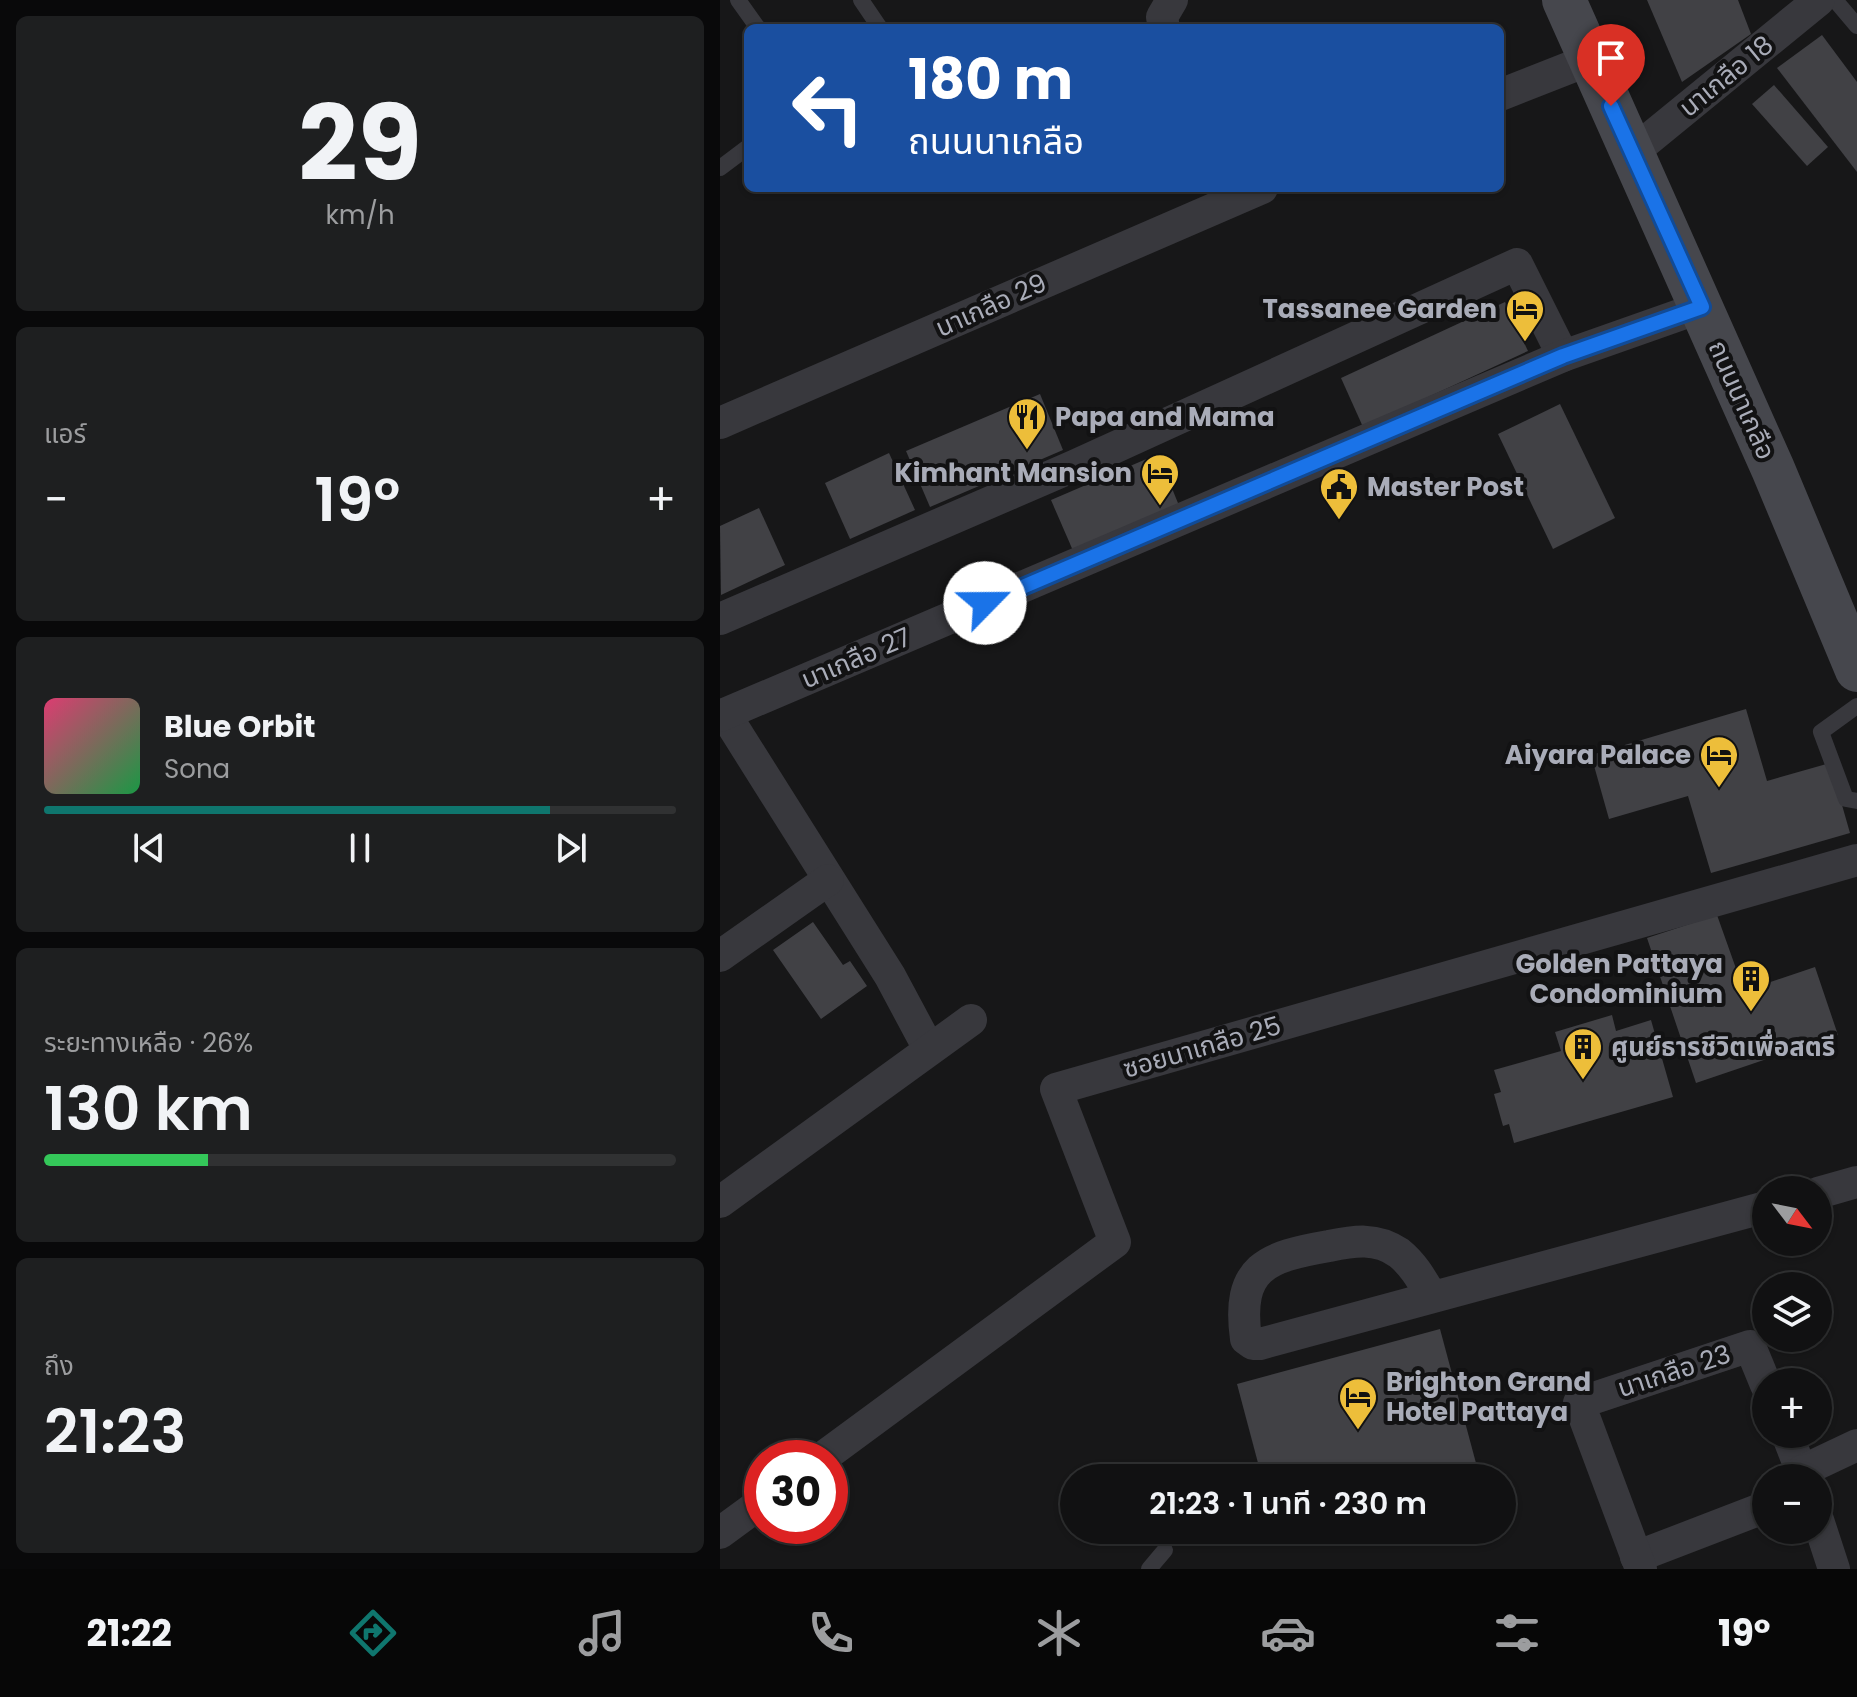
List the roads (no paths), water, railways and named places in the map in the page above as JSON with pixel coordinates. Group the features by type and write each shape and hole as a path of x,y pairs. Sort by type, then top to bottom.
{"street":[{"path":"1163,24 1162,17 1172,0"},
{"name":"ถนนนาเกลือ","path":"1564,0 1702,307 1857,670"},
{"name":"นาเกลือ 18","path":"1633,152 1819,0"},
{"path":"1504,93 1589,60"},
{"name":"นาเกลือ 29","path":"720,423 1245,192"},
{"path":"720,619 1074,466 1517,264 1563,356"},
{"name":"นาเกลือ 27","path":"722,715 1563,356 1702,307"},
{"path":"722,715 890,976 929,1049"},
{"name":"ซอยนาเกลือ 25","path":"846,1440 1115,1242 1056,1089 1857,860"},
{"path":"720,956 828,880"},
{"path":"720,1202 971,1020"},
{"path":"1832,1189 1857,1182"},
{"path":"1432,1297 1412,1265 1398,1252 1377,1243 1363,1239 1287,1253 1264,1266 1244,1298 1246,1339 1260,1344 1752,1211"},
{"name":"นาเกลือ 23","path":"1752,1513 1638,1563 1579,1403 1750,1346 1759,1368"},
{"path":"1822,1464 1857,1445"},
{"path":"720,1533 744,1515"},
{"path":"1826,1544 1834,1569"}],"lane":[{"path":"738,0 755,24"},
{"path":"861,0 877,24"},
{"path":"1835,0 1857,26"},
{"path":"720,168 744,150"},
{"path":"1857,706 1821,732 1846,799 1857,801"},
{"path":"1149,1569 1165,1550"}],"place":[{"name":"Tassanee Garden","path":"1525,343"},
{"name":"Papa and Mama","path":"1027,451"},
{"name":"Kimhant Mansion","path":"1160,507"},
{"name":"Master Post","path":"1339,521"},
{"name":"Aiyara Palace","path":"1719,789"},
{"name":"Golden Pattaya Condominium","path":"1751,1013"},
{"name":"ศูนย์ธารชีวิตเพื่อสตรี","path":"1583,1081"},
{"name":"Brighton Grand Hotel Pattaya","path":"1358,1431"}]}
